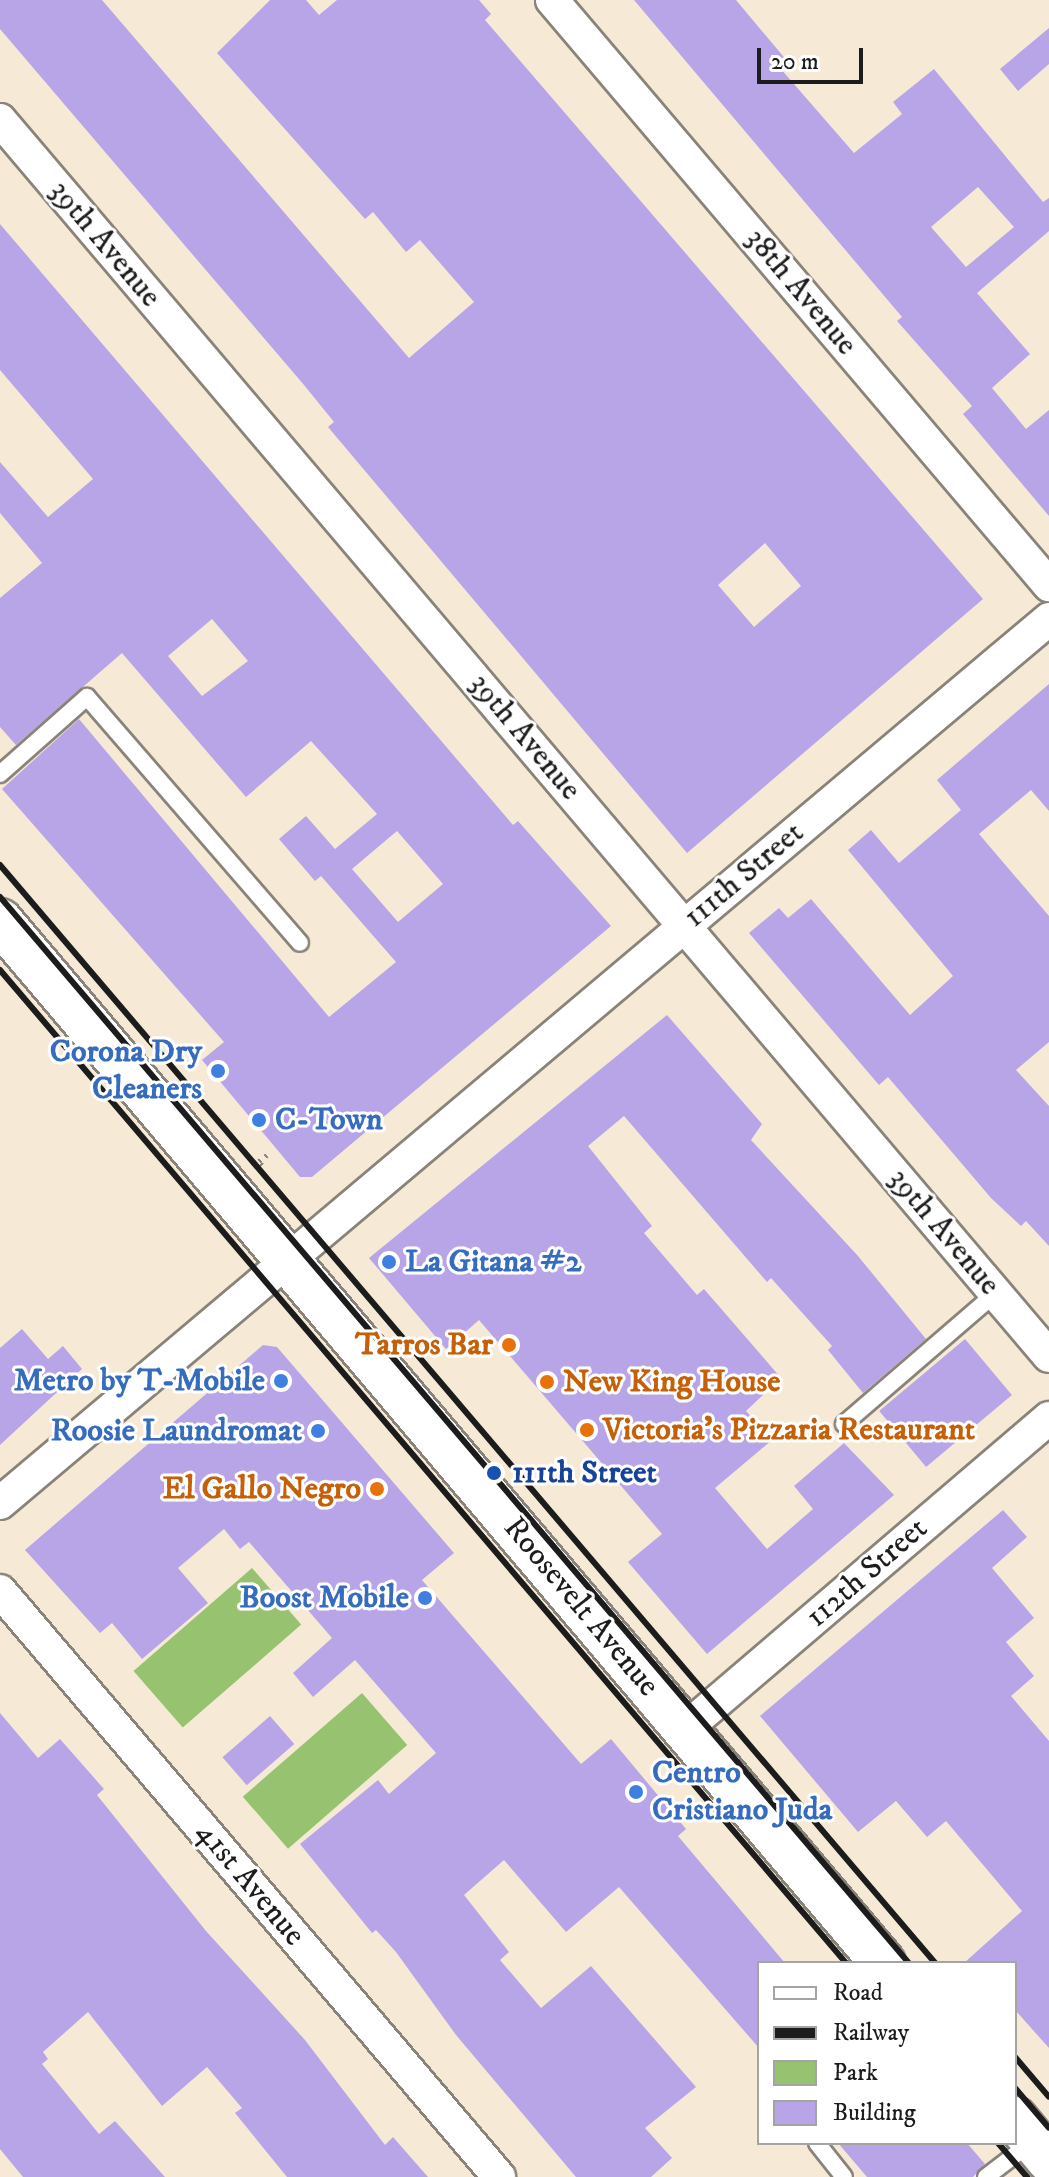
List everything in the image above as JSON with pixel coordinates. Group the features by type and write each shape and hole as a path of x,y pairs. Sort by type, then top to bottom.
{"main road":[{"name":"Roosevelt Avenue","path":"0,921 881,1961"}],"street":[{"name":"38th Avenue","path":"552,0 1049,585"},
{"name":"39th Avenue","path":"0,120 1049,1356"},
{"name":"111th Street","path":"0,1503 287,1258 1049,619"},
{"name":"112th Street","path":"685,1729 1049,1418"},
{"name":"41st Avenue","path":"0,1591 499,2177"}],"lane":[{"path":"0,774 87,697 300,943"},
{"path":"844,1424 996,1293"},
{"path":"986,2177 1033,2140"},
{"path":"819,2145 844,2177"}],"path":[{"path":"267,1155 259,1161 268,1172"}],"green space":[{"path":"252,1568 301,1625 183,1728 134,1671"},
{"path":"362,1693 407,1745 288,1849 243,1797"}],"building":[{"path":"0,0 102,0 409,358 474,302 420,240 406,252 373,212 365,219 217,53 270,0 306,0 319,15 337,0 479,0 491,14 485,20 983,599 687,853 328,427 334,422 304,385 0,29","holes":["765,543 801,586 754,627 718,585"]},
{"path":"634,0 736,0 788,62 780,68 854,153 902,114 893,102 934,69 1043,202 1049,198 1049,231 977,293 1030,354 992,388 1026,429 1049,410 1049,516 963,414 972,406 897,321 902,317","holes":["978,187 1014,227 966,267 931,227"]},
{"path":"1049,28 1049,64 1018,91 1000,69"},
{"path":"0,224 513,825 518,821 611,926 312,1177 300,1177 202,1060 224,1042 2,789 79,719 329,1017 396,962 321,876 315,881 279,839 306,816 335,849 377,814 311,741 246,797 122,653 16,745 0,727 0,598 42,563 0,513 0,462 48,517 93,479 0,370","holes":["212,619 248,661 202,696 168,656","397,831 443,884 398,922 352,869"]},
{"path":"1049,684 1049,811 1031,790 979,834 1049,916 1049,1042 1016,1070 1049,1106 1049,1246 1026,1221 1021,1226 991,1198 888,1077 879,1085 749,933 779,908 788,918 811,899 910,1015 953,976 848,850 871,830 899,863 961,810 937,780"},
{"path":"667,1015 762,1124 751,1140 858,1256 926,1339 863,1393 828,1350 832,1346 771,1278 767,1282 624,1116 588,1146 652,1226 644,1233 697,1295 704,1289 781,1378 746,1411 772,1440 715,1488 767,1549 813,1509 794,1486 844,1443 894,1495 707,1654 628,1562 662,1534 605,1467 479,1320 446,1349 369,1258"},
{"path":"22,1329 48,1359 63,1346 82,1369 0,1445 0,1348"},
{"path":"965,1339 1012,1395 926,1467 879,1411"},
{"path":"263,1345 277,1347 454,1553 422,1580 581,1764 611,1739 686,1829 678,1836 783,1961 757,1961 757,2046 619,1887 566,1932 504,1860 464,1895 509,1952 500,1960 541,2008 591,1966 696,2087 645,2128 672,2158 651,2177 576,2177 456,2035 396,1952 376,1930 372,1933 300,1844 378,1780 389,1794 436,1753 355,1660 313,1697 293,1673 332,1638 249,1542 240,1549 224,1529 178,1568 208,1603 142,1659 112,1623 100,1633 25,1550"},
{"path":"1003,1510 1027,1537 992,1568 1034,1618 1006,1642 1034,1676 1011,1696 1049,1741 1049,2048 1017,2012 1017,1961 966,1961 1022,1911 946,1821 927,1837 896,1801 858,1832 760,1716"},
{"path":"0,1713 38,1758 60,1739 104,1789 97,1795 206,1931 305,2040 385,2145 393,2137 428,2177 287,2177 235,2113 242,2108 207,2067 162,2106 88,2012 43,2052 48,2059 42,2064 99,2134 115,2121 165,2177 23,2177 0,2149"},
{"path":"270,1716 294,1744 247,1785 222,1757"},
{"path":"840,2145 969,2145 985,2164 973,2177 867,2177"}],"railway":[{"path":"0,865 933,1961"},
{"path":"0,897 907,1961"},
{"path":"0,970 844,1961"},
{"path":"1017,2059 1049,2097"},
{"path":"1017,2090 1049,2128"},
{"path":"1000,2145 1027,2177"}],"place":[{"name":"Corona Dry Cleaners","path":"218,1071"},
{"name":"C-Town","path":"259,1120"},
{"name":"La Gitana #2","path":"389,1262"},
{"name":"Tarros Bar","path":"509,1345"},
{"name":"Metro by T-Mobile","path":"281,1381"},
{"name":"New King House","path":"547,1382"},
{"name":"Victoria's Pizzaria Restaurant","path":"587,1430"},
{"name":"Roosie Laundromat","path":"318,1431"},
{"name":"111th Street","path":"494,1473"},
{"name":"El Gallo Negro","path":"377,1489"},
{"name":"Boost Mobile","path":"425,1598"},
{"name":"Centro Cristiano Juda","path":"636,1792"}]}
